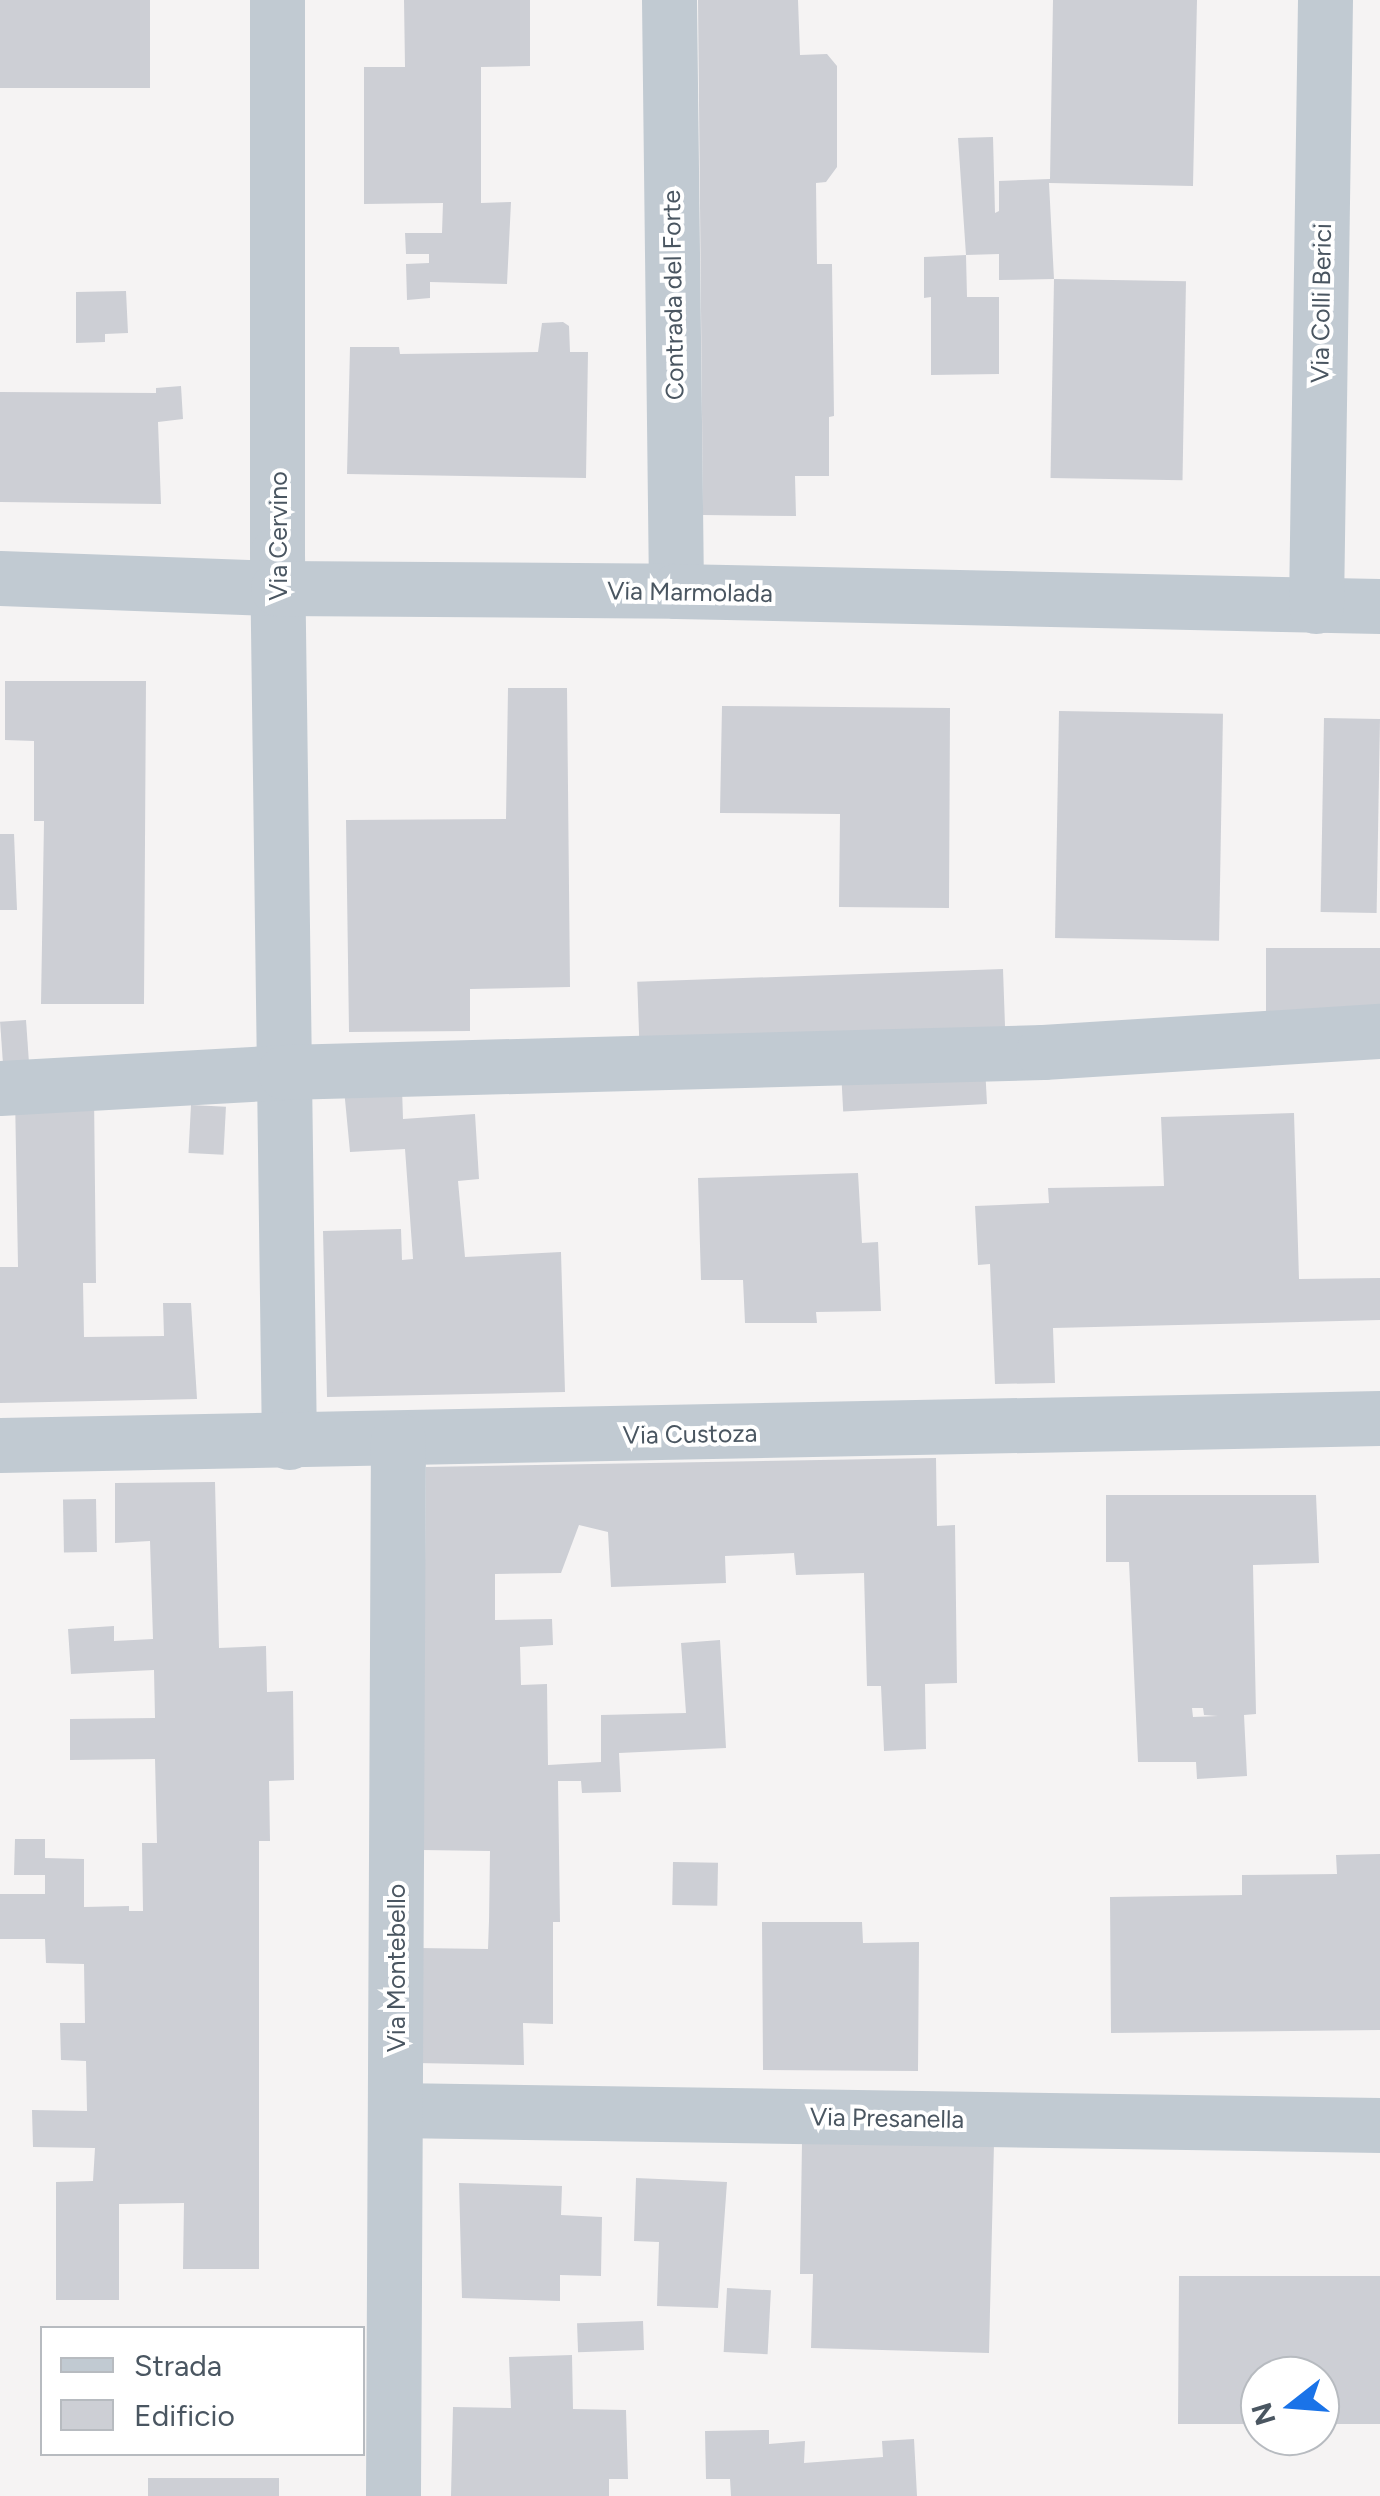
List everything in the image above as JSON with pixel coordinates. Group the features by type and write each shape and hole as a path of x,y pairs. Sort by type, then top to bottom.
{"street":[{"name":"Via Cervino","path":"277,0 278,588 289,1442"},
{"name":"Contrada del Forte","path":"668,0 676,590"},
{"name":"Via Colli Berici","path":"1316,606 1325,0"},
{"name":"Via Marmolada","path":"0,578 278,588 676,590 1380,606"},
{"path":"0,1088 285,1072 1043,1052 1380,1031"},
{"name":"Via Custoza","path":"0,1445 1380,1418"},
{"name":"Via Montebello","path":"393,2496 398,1440"},
{"name":"Via Presanella","path":"395,2110 1380,2125"}],"building":[{"path":"0,0 150,0 150,88 0,88"},
{"path":"404,0 530,0 530,66 481,67 481,203 511,202 507,284 430,282 430,298 407,300 406,264 429,263 429,254 406,254 405,233 442,233 443,203 364,204 364,67 405,67"},
{"path":"698,0 798,0 800,55 827,54 837,66 837,167 826,182 816,183 817,264 832,264 834,416 829,417 829,476 795,476 796,516 703,515"},
{"path":"1053,0 1197,0 1193,186 1049,183 1054,279 999,280 999,254 966,255 958,138 993,137 995,213 999,211 999,181 1050,179"},
{"path":"966,255 967,297 999,297 999,374 931,375 931,297 924,298 924,257"},
{"path":"1054,279 1186,281 1183,480 1051,478"},
{"path":"126,291 128,333 105,334 105,342 76,343 76,292"},
{"path":"563,322 569,326 570,352 588,352 586,478 347,474 350,347 399,347 400,354 538,352 542,323"},
{"path":"181,386 183,419 158,422 161,504 0,502 0,392 156,393 156,388"},
{"path":"5,681 146,681 144,1004 41,1004 44,821 34,821 34,741 5,740"},
{"path":"508,688 567,688 570,987 470,989 470,1031 349,1032 346,820 506,819"},
{"path":"722,706 950,708 949,908 839,907 840,814 720,813"},
{"path":"1059,711 1223,714 1219,941 1055,938"},
{"path":"1324,718 1380,719 1377,913 1321,912"},
{"path":"0,834 14,834 17,910 0,910"},
{"path":"1266,948 1380,948 1380,1014 1266,1014"},
{"path":"1003,969 1005,1038 640,1051 637,982"},
{"path":"26,1020 29,1061 3,1063 0,1022"},
{"path":"985,1066 987,1104 843,1111 841,1074"},
{"path":"402,1088 403,1119 475,1114 479,1179 458,1181 465,1257 561,1252 565,1392 327,1397 323,1231 401,1229 402,1260 413,1259 405,1149 350,1152 344,1089"},
{"path":"94,1093 96,1283 83,1283 84,1337 164,1336 163,1303 191,1303 197,1399 0,1403 0,1267 18,1267 15,1095"},
{"path":"191,1105 226,1107 223,1155 188,1153"},
{"path":"1294,1113 1299,1279 1380,1278 1380,1320 1053,1328 1055,1383 995,1384 990,1264 978,1265 975,1206 1049,1203 1048,1188 1164,1186 1161,1117"},
{"path":"858,1173 862,1243 878,1242 881,1311 816,1312 817,1323 745,1323 743,1280 701,1280 698,1178"},
{"path":"936,1458 937,1526 955,1525 957,1683 925,1684 926,1749 884,1751 881,1686 867,1686 864,1573 796,1575 794,1553 725,1556 726,1583 611,1587 608,1532 579,1525 561,1573 495,1574 495,1620 552,1619 553,1645 520,1647 521,1685 547,1684 548,1765 601,1762 601,1715 686,1713 681,1643 720,1640 726,1748 619,1753 621,1792 582,1793 581,1781 558,1781 560,1922 553,1922 553,2024 523,2023 524,2065 416,2063 419,1948 488,1949 489,1921 490,1851 422,1850 426,1467"},
{"path":"215,1482 219,1648 266,1646 267,1692 293,1691 294,1780 269,1781 270,1841 259,1841 259,2269 183,2269 184,2203 119,2204 119,2300 56,2300 56,2182 93,2181 95,2148 33,2147 32,2110 87,2111 86,2061 61,2060 60,2023 85,2023 84,1964 46,1963 45,1939 0,1939 0,1894 45,1894 45,1875 14,1875 15,1839 45,1839 45,1858 84,1859 84,1907 129,1906 129,1911 143,1911 142,1843 157,1843 155,1759 70,1760 70,1719 155,1718 154,1670 71,1674 68,1629 114,1626 114,1641 153,1639 150,1541 115,1543 115,1483"},
{"path":"1106,1495 1316,1495 1319,1563 1253,1565 1256,1714 1244,1715 1247,1776 1197,1779 1196,1762 1138,1762 1129,1562 1106,1562","holes":["1192,1708 1203,1708 1204,1715 1218,1716 1193,1717"]},
{"path":"96,1499 97,1552 64,1553 63,1500"},
{"path":"1380,1854 1380,2030 1111,2033 1110,1897 1242,1895 1242,1875 1337,1874 1336,1855"},
{"path":"673,1862 718,1863 717,1906 672,1905"},
{"path":"762,1922 862,1922 863,1943 919,1942 918,2071 763,2070"},
{"path":"802,2142 994,2143 989,2353 811,2348 813,2274 800,2274"},
{"path":"636,2178 727,2182 718,2308 657,2306 659,2242 634,2241"},
{"path":"459,2183 562,2186 561,2215 602,2217 601,2276 560,2275 560,2301 462,2298"},
{"path":"1179,2276 1380,2276 1380,2424 1340,2424 1340,2356 1240,2356 1240,2424 1178,2424"},
{"path":"727,2288 771,2290 768,2354 724,2352"},
{"path":"643,2321 644,2350 578,2352 577,2323"},
{"path":"572,2355 573,2409 626,2410 628,2479 609,2479 609,2496 451,2496 453,2407 511,2408 509,2357"},
{"path":"769,2430 769,2444 805,2441 804,2463 883,2457 882,2441 914,2439 917,2496 731,2496 730,2479 706,2479 705,2431"},
{"path":"148,2478 279,2478 279,2496 148,2496"}]}
